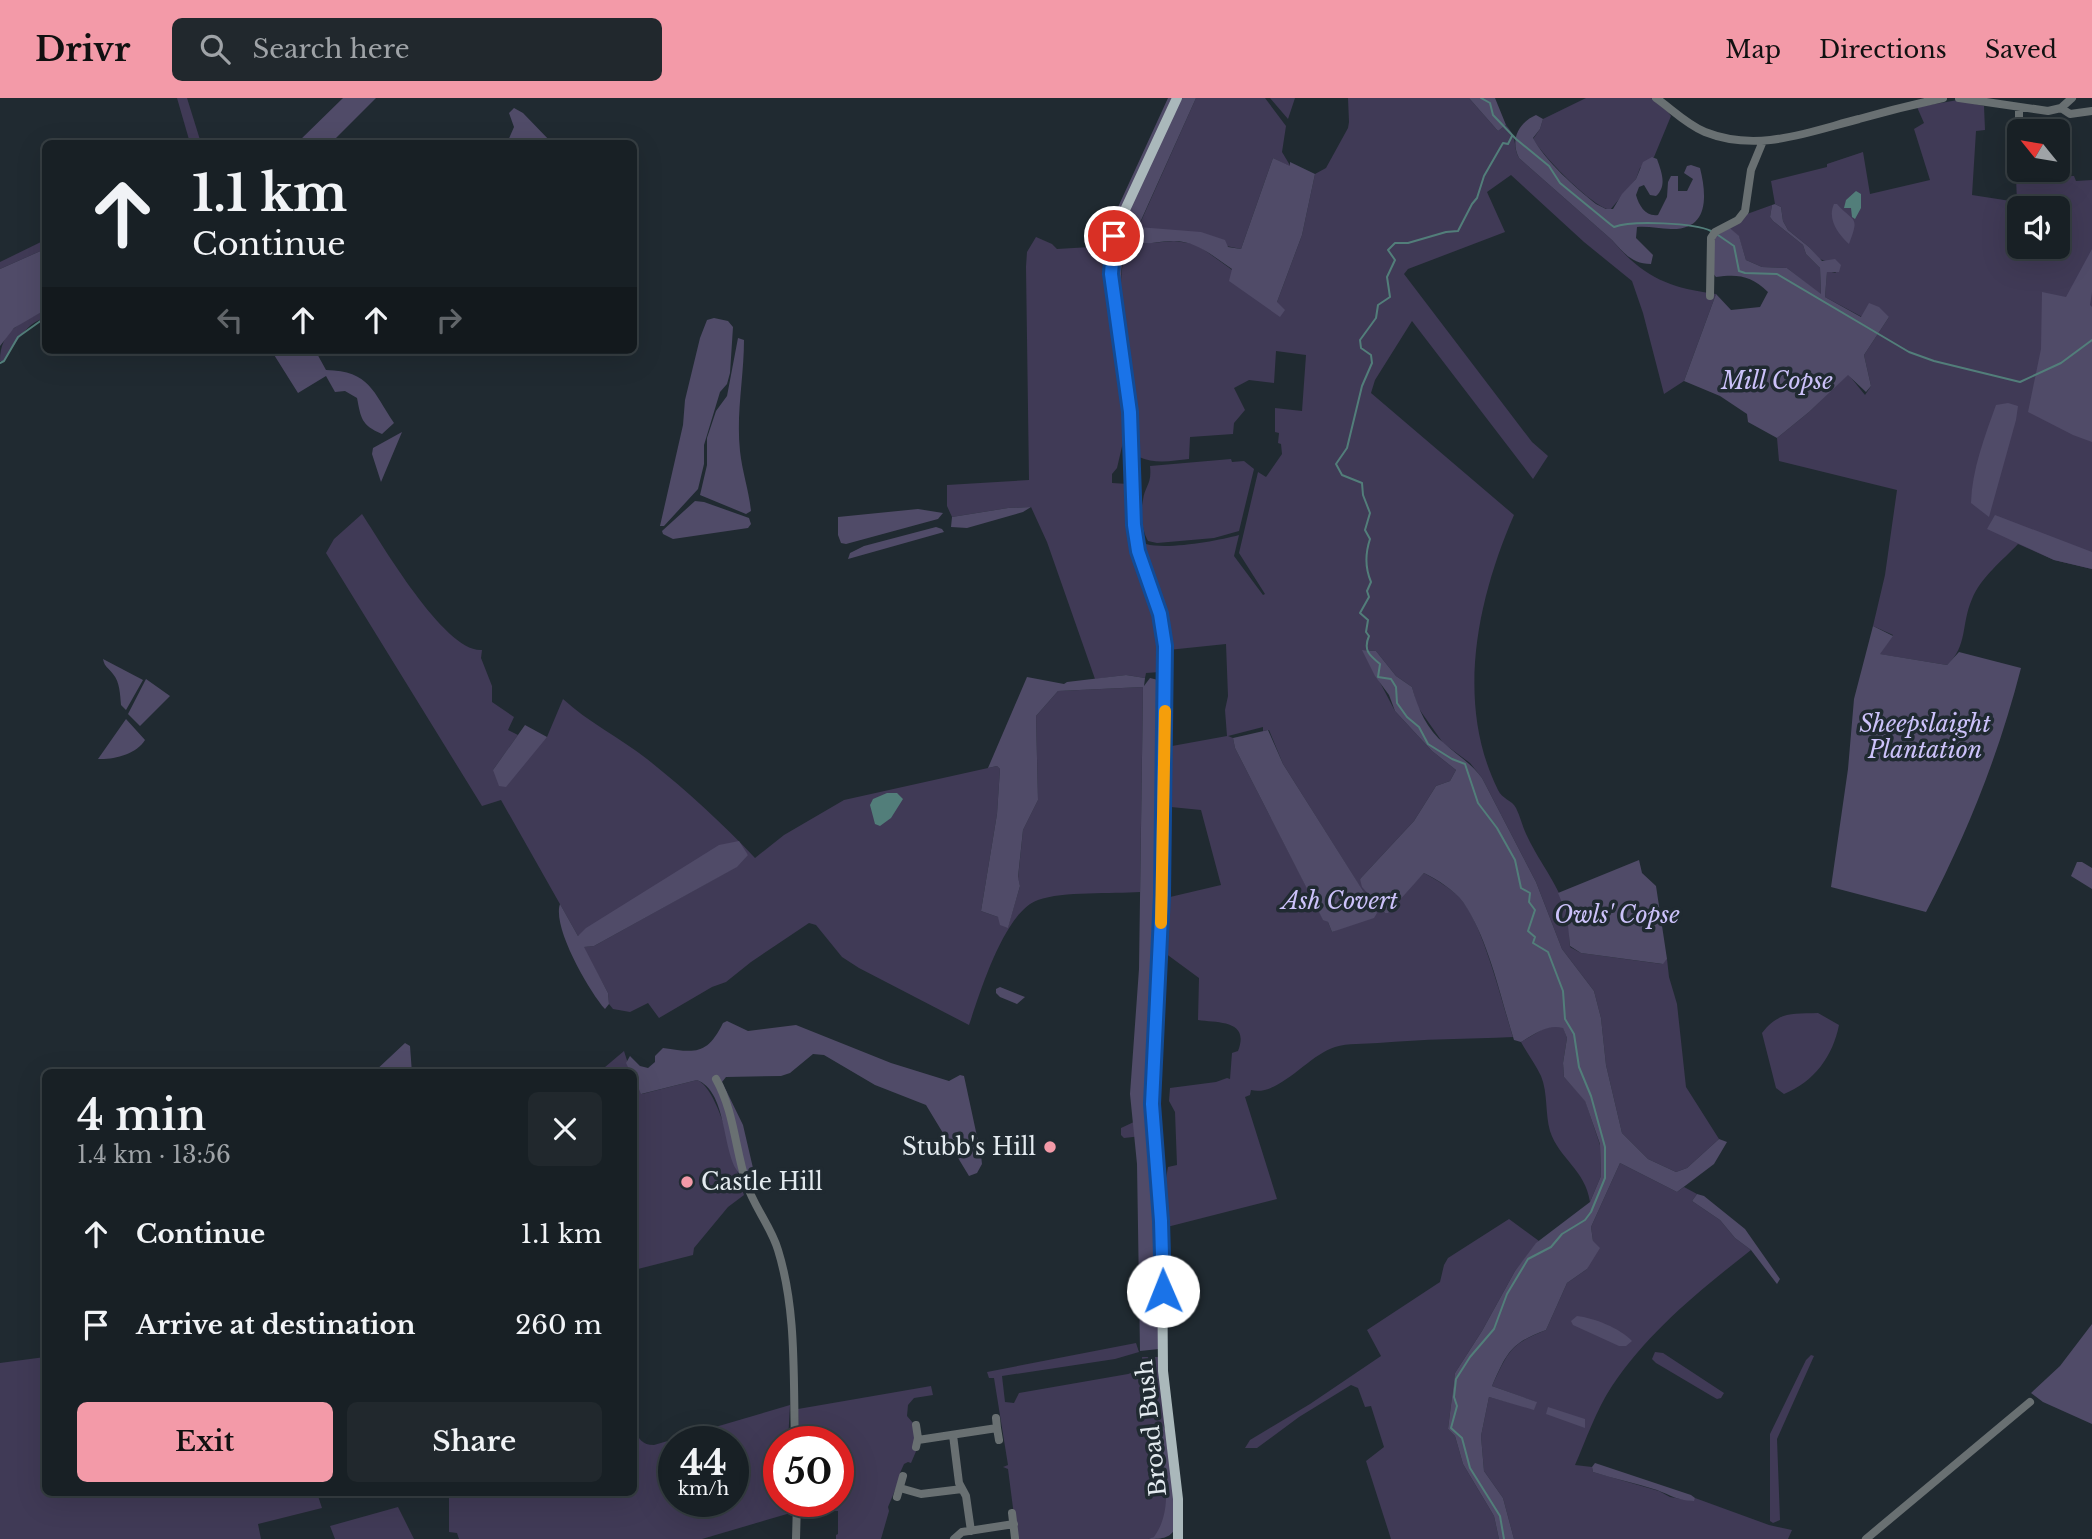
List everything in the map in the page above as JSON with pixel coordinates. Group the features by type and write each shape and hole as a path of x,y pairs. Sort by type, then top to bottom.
{"main road":[{"name":"Broad Bush","path":"1175,1538 1178,1499 1163,1371 1162,1248 1152,1112 1161,908 1165,646 1156,597 1142,563 1136,538 1132,436 1128,390 1114,304 1112,243 1177,98"}],"street":[{"path":"1656,98 1684,121 1707,132 1727,138 1763,141 1814,133 1857,119 1943,98"},
{"path":"1959,98 2019,109 2060,109 2070,114 2092,110"},
{"path":"2060,109 2072,98"},
{"path":"2019,109 2019,119"},
{"path":"1710,296 1711,238 1715,232 1738,220 1745,211 1751,170 1763,141"},
{"path":"716,1079 725,1099 747,1186 773,1236 783,1268 793,1356 795,1426"},
{"path":"1866,1539 2029,1402"},
{"path":"996,1418 999,1440"},
{"path":"916,1425 917,1443 997,1428"},
{"path":"953,1435 971,1531"},
{"path":"897,1497 904,1476"},
{"path":"900,1488 919,1494 962,1489"},
{"path":"1012,1513 1015,1538"},
{"path":"796,1539 797,1517"},
{"path":"954,1539 960,1533 1014,1524"}],"shaded area":[{"path":"177,98 187,98 200,140 189,140"},
{"path":"1196,98 1265,98 1286,126 1282,152 1291,167 1273,158 1241,249 1138,228"},
{"path":"1270,98 1295,98 1288,119"},
{"path":"1348,98 1469,98 1498,131 1506,125 1513,135 1519,158 1646,272 1671,284 1716,294 1684,381 1664,394 1632,281 1584,242 1511,175 1487,192 1505,232 1408,269 1404,274 1532,442 1548,456 1533,479 1412,321 1375,380 1371,393 1514,515 1490,582 1481,616 1476,652 1474,687 1477,722 1485,757 1498,790 1516,808 1528,838 1560,894 1568,918 1570,947 1581,953 1662,964 1667,959 1677,1004 1686,1087 1719,1139 1687,1168 1676,1172 1648,1159 1622,1133 1606,1065 1601,1018 1594,991 1562,949 1536,882 1482,778 1470,763 1443,743 1417,706 1412,687 1396,676 1376,651 1363,650 1395,711 1432,751 1456,770 1450,781 1436,786 1414,821 1360,879 1385,913 1424,873 1460,898 1484,944 1513,1037 1335,1047 1314,1058 1283,1082 1262,1090 1251,1090 1250,1095 1245,1097 1277,1199 1167,1227 1165,1184 1168,1167 1177,1165 1175,1112 1169,1101 1170,1088 1230,1079 1232,1053 1238,1051 1241,1041 1236,1028 1230,1025 1198,1020 1199,978 1165,953 1170,897 1221,885 1201,810 1171,807 1172,746 1227,736 1225,710 1228,696 1226,644 1168,650 1141,548 1146,544 1179,545 1239,535 1234,556 1263,595 1265,594 1239,553 1258,472 1266,477 1282,454 1281,444 1278,443 1279,433 1275,432 1275,408 1302,411 1306,355 1276,351 1274,383 1249,380 1234,388 1245,410 1234,423 1233,434 1190,437 1189,459 1157,461 1139,457 1137,418 1121,303 1124,258 1130,241 1138,244 1174,241 1196,244 1277,302 1302,235 1315,174 1326,168 1349,122","holes":["1263,727 1263,731 1269,730 1283,764 1376,912 1332,932 1328,922 1323,919 1235,748 1233,738 1228,736"]},
{"path":"1586,98 1651,98 1671,116 1654,157 1640,168 1636,179 1610,210 1591,199 1568,179 1533,139 1543,119"},
{"path":"1958,100 1984,106 1985,130 1976,131 1972,195 2007,200 2007,259 2070,259 2070,196 2017,196 2016,182 2070,182 2070,176 2074,176 2076,181 2092,180 2092,569 2054,560 2018,544 1986,576 1976,591 1958,650 1947,665 1879,654 1893,635 1873,626 1885,575 1897,490 1779,461 1777,438 1809,412 1848,374 1865,395 1871,386 1864,355 1889,317 1862,317 1825,297 1827,271 1836,273 1826,261 1819,259 1788,230 1783,221 1781,207 1775,204 1771,181 1827,167 1827,164 1863,152 1870,194 1930,180 1914,129 1924,123 1917,107"},
{"path":"1856,191 1861,194 1861,208 1855,219 1852,217 1851,208 1844,208 1846,200"},
{"path":"1772,205 1770,217 1773,221 1803,245 1806,254 1820,268 1821,295 1787,268 1762,267 1746,260 1739,237 1730,228 1747,214"},
{"path":"1036,237 1057,249 1107,246 1107,267 1127,425 1117,468 1112,474 1112,483 1128,484 1130,543 1134,562 1156,619 1160,672 1146,673 1145,678 1126,675 1095,679 1047,542 1031,507 952,517 947,506 947,485 1029,480 1026,267 1027,252"},
{"path":"42,241 42,250 0,269 0,262"},
{"path":"42,312 42,319 26,329 4,361 0,361 4,342 20,324"},
{"path":"1231,459 1232,462 1244,461 1254,469 1239,531 1214,538 1157,543 1148,541 1143,527 1142,510 1150,466"},
{"path":"362,514 399,571 433,616 450,634 467,646 482,650 481,658 492,686 492,702 514,717 508,730 518,735 493,770 547,737 563,699 661,770 755,858 784,835 844,800 997,766 1000,769 997,814 981,911 998,917 1008,927 1020,886 1018,878 1023,830 1038,800 1036,716 1058,691 1143,687 1140,892 1061,895 1038,900 1026,908 1004,936 969,1025 859,968 842,957 816,925 809,923 726,982 712,987 659,1018 648,1003 630,1012 613,1009 609,1004 608,993 583,947 594,946 736,867 748,854 578,936 501,800 482,806 326,553 334,539"},
{"path":"887,793 897,793 903,799 891,818 880,826 875,824 870,805 873,799"},
{"path":"1818,1013 1839,1025 1832,1047 1813,1075 1784,1094 1776,1088 1762,1033 1780,1017"},
{"path":"1554,1026 1563,1027 1567,1038 1564,1077 1585,1100 1600,1145 1601,1176 1590,1202 1578,1172 1554,1141 1548,1124 1543,1083 1521,1042"},
{"path":"624,1051 630,1069 603,1069"},
{"name":"Castle Hill","path":"697,1080 705,1086 720,1113 744,1195 728,1207 694,1248 693,1255 637,1269 637,1084 642,1094"},
{"path":"1136,1121 1142,1136 1124,1138 1121,1128"},
{"path":"1620,1163 1677,1192 1684,1187 1697,1194 1692,1201 1720,1220 1735,1238 1751,1250 1676,1313 1626,1366 1601,1405 1575,1465 1592,1467 1593,1472 1659,1491 1670,1497 1693,1501 1695,1498 1769,1525 1792,1530 1788,1539 1514,1539 1503,1498 1484,1471 1481,1436 1489,1397 1534,1409 1536,1402 1492,1386 1512,1350 1546,1330 1567,1283 1587,1269 1593,1241 1591,1227"},
{"path":"1509,1219 1539,1241 1515,1271 1455,1373 1448,1429 1455,1436 1463,1464 1494,1516 1499,1539 1391,1539 1366,1461 1384,1447 1371,1406 1365,1407 1358,1388 1351,1385 1299,1417 1257,1448 1245,1448 1250,1440 1381,1356 1367,1330 1440,1282 1448,1258"},
{"path":"1136,1343 1139,1352 1115,1359 1002,1376 1005,1402 1014,1403 1019,1393 1128,1374 1143,1369 1142,1357 1162,1357 1164,1424 1172,1505 1171,1533 1148,1539 1017,1539 1008,1469 1003,1467 1008,1465 994,1378 989,1378 987,1372"},
{"path":"1655,1352 1663,1353 1724,1393 1721,1398 1717,1399 1656,1363 1652,1359"},
{"path":"1811,1355 1814,1356 1777,1439 1780,1520 1773,1523 1770,1521 1770,1434 1806,1360"},
{"path":"42,1357 42,1496 318,1496 322,1508 258,1524 261,1539 0,1539 0,1363"},
{"path":"931,1386 933,1395 914,1398 908,1405 907,1416 913,1423 917,1449 911,1463 904,1464 900,1473 888,1507 881,1539 836,1539 838,1517 854,1517 854,1426 799,1426 798,1409"},
{"path":"790,1405 789,1426 763,1426 763,1517 777,1517 702,1539 459,1539 457,1533 449,1532 449,1496 637,1496 637,1434 641,1441 658,1444 658,1517 749,1517 749,1426 719,1426"},
{"path":"398,1507 414,1539 335,1539 330,1526"}],"green space":[{"path":"343,98 376,98 334,140 300,140"},
{"path":"1168,98 1172,98 1107,246 1103,246 1108,229"},
{"path":"1180,98 1196,98 1138,227 1201,232 1225,240 1228,247 1241,249 1273,158 1290,166 1290,162 1315,174 1302,235 1277,302 1285,310 1280,317 1229,281 1232,269 1198,247 1174,241 1130,241 1125,251 1121,274 1124,334 1115,275 1117,236"},
{"path":"1469,98 1495,98 1506,125 1498,131"},
{"path":"514,108 523,113 549,140 508,140 514,127 509,113"},
{"path":"1536,115 1543,119 1533,138 1545,156 1596,204 1613,209 1636,179 1643,162 1652,157 1657,159 1662,174 1662,188 1656,196 1650,195 1644,185 1639,187 1636,195 1641,207 1650,214 1658,215 1667,197 1671,176 1678,176 1678,191 1687,191 1693,179 1684,173 1687,166 1691,165 1700,168 1704,189 1699,218 1683,228 1637,227 1636,238 1653,255 1651,264 1633,260 1519,158 1515,145 1517,133 1524,123"},
{"path":"1834,204 1854,220 1849,244 1833,221"},
{"name":"Mill Copse","path":"1772,205 1781,207 1783,221 1788,230 1822,261 1835,259 1841,265 1839,272 1827,272 1825,297 1861,317 1869,303 1879,307 1889,317 1864,355 1871,386 1866,392 1848,375 1777,438 1748,422 1747,414 1720,396 1684,381 1716,294 1731,310 1760,307 1768,292 1756,282 1744,277 1716,277 1711,271 1715,236 1730,228 1739,236 1746,260 1762,267 1787,268 1821,294 1820,268 1806,254 1803,245 1770,217"},
{"path":"2092,249 2092,442 2028,412 2041,349 2042,292 2066,297"},
{"path":"42,250 42,312 14,328 0,346 0,269"},
{"path":"714,318 728,321 733,327 730,373 727,384 720,392 704,445 704,464 698,489 664,526 660,526 700,338 707,320"},
{"path":"738,338 744,340 739,437 751,511 746,514 700,495 707,465 707,438 716,411 727,396"},
{"path":"274,354 317,354 326,370 341,371 361,379 375,393 394,423 382,434 370,427 361,416 357,398 345,391 335,392 326,376 298,393"},
{"path":"2008,403 2018,406 2016,420 1989,517 1971,503 1974,478 1996,405"},
{"path":"402,432 381,482 372,454 373,448"},
{"path":"695,501 749,518 751,524 748,528 673,539 663,534 662,531"},
{"path":"1031,507 1023,512 967,528 951,527 952,517"},
{"path":"918,509 943,513 938,519 846,544 841,543 838,517"},
{"path":"1995,515 2092,552 2092,569 2054,560 1987,529"},
{"path":"936,527 944,532 848,559 850,553 864,546"},
{"name":"Sheepslaight Plantation","path":"1873,626 1893,636 1880,654 1947,665 1959,652 2021,668 1981,793 1926,912 1831,887 1848,769 1854,699"},
{"path":"1362,650 1376,651 1396,676 1412,687 1428,726 1482,778 1536,882 1562,949 1594,991 1601,1018 1606,1065 1622,1133 1648,1159 1676,1172 1687,1168 1719,1139 1727,1142 1714,1164 1677,1192 1620,1163 1591,1227 1593,1241 1600,1248 1587,1269 1567,1283 1546,1330 1517,1344 1506,1357 1492,1386 1537,1402 1534,1410 1489,1397 1481,1436 1484,1471 1503,1498 1514,1539 1499,1539 1494,1516 1463,1464 1455,1436 1448,1429 1455,1373 1515,1271 1536,1243 1590,1202 1601,1176 1600,1144 1585,1101 1564,1077 1567,1038 1563,1028 1546,1029 1521,1042 1514,1040 1487,951 1463,902 1424,873 1388,913 1385,913 1362,887 1360,879 1414,821 1436,786 1450,781 1456,770 1432,751 1395,711 1389,695 1375,676"},
{"path":"103,659 143,680 126,710 121,705 117,681"},
{"path":"1126,675 1145,678 1144,686 1150,678 1158,680 1161,689 1148,1122 1154,1190 1159,1349 1140,1351 1137,1164 1130,1094 1139,969 1143,687 1058,691 1036,716 1038,800 1023,830 1018,877 1020,886 1008,928 1000,925 998,917 981,911 997,814 1000,769 997,766 988,768 1027,677 1064,684"},
{"path":"146,679 170,696 140,726 128,714"},
{"path":"126,719 145,740 124,755 98,759"},
{"path":"525,725 547,737 506,787 499,786 493,770"},
{"name":"Ash Covert","path":"1268,730 1283,764 1377,913 1374,918 1332,932 1328,922 1323,920 1235,748 1233,738"},
{"path":"739,841 748,855 737,867 594,946 584,947 608,993 609,1004 605,1009 590,988 567,943 561,928 560,904 578,936 586,928 719,845"},
{"name":"Owls' Copse","path":"1639,860 1642,873 1656,886 1667,959 1663,964 1581,953 1570,946 1567,915 1558,893"},
{"path":"2077,862 2092,868 2092,889 2071,876"},
{"path":"1000,987 1025,997 1017,1004 996,993 996,989"},
{"path":"727,1021 748,1031 796,1025 891,1063 949,1081 960,1075 964,1076 981,1155 982,1164 977,1173 969,1176 926,1105 875,1085 824,1055 813,1054 790,1073 781,1076 726,1077 722,1082 743,1125 756,1181 755,1185 750,1186 731,1159 718,1107 706,1086 697,1080 641,1094 637,1085 637,1069 629,1069 626,1063 630,1056 640,1066 648,1068 663,1048 684,1051 699,1049 712,1041"},
{"path":"405,1043 410,1046 412,1069 377,1069"},
{"path":"1697,1194 1704,1196 1745,1229 1780,1279 1777,1284 1751,1250 1735,1238 1720,1220 1692,1201"},
{"path":"1577,1316 1606,1324 1632,1341 1626,1346 1619,1346 1573,1325 1571,1321"},
{"path":"2092,1324 2092,1424 2043,1402 2031,1393 2060,1366"},
{"path":"1548,1407 1585,1419 1585,1428 1546,1414"},
{"path":"1163,1426 1174,1460 1175,1528 1168,1536 1148,1539 1154,1537 1165,1512 1166,1484 1161,1443"},
{"path":"1595,1463 1691,1495 1695,1498 1694,1501 1679,1499 1593,1472"}],"waterway":[{"path":"1481,98 1490,103 1493,115 1516,139 1549,166 1560,183 1614,227 1663,223 1711,231"},
{"path":"1504,1539 1500,1516 1470,1468 1462,1438 1451,1428 1457,1406 1454,1397 1456,1379 1470,1357 1494,1329 1507,1294 1528,1259 1551,1247 1562,1234 1585,1220 1591,1212 1605,1178 1605,1147 1591,1096 1579,1067 1574,1034 1565,1019 1563,991 1548,952 1533,943 1535,937 1528,931 1535,910 1529,902 1530,893 1521,888 1515,860 1497,828 1478,803 1465,764 1428,744 1419,727 1397,703 1396,687 1391,679 1378,677 1380,664 1367,649 1368,620 1360,613 1369,597 1367,591 1371,582 1366,561 1370,539 1365,530 1370,513 1363,495 1362,483 1342,475 1336,464 1347,448 1362,386 1372,363 1371,355 1361,348 1360,340 1376,318 1378,305 1390,297 1387,277 1395,260 1388,250 1395,243 1408,243 1458,231 1477,198 1484,176 1503,143 1508,144 1512,136"},
{"path":"1718,235 1734,246 1739,271 1777,274 1909,352 1934,361 2020,382 2061,363 2092,340"},
{"path":"0,363 4,361 18,337 42,320"}],"slow traffic":[{"path":"1161,923 1165,711"}],"place":[{"name":"Stubb's Hill","path":"1050,1147"},
{"name":"Castle Hill","path":"687,1182"}],"route":[{"path":"1114,236 1111,274 1128,390 1134,525 1138,551 1156,597 1165,646 1162,895 1152,1104 1161,1221 1163,1291"}]}
